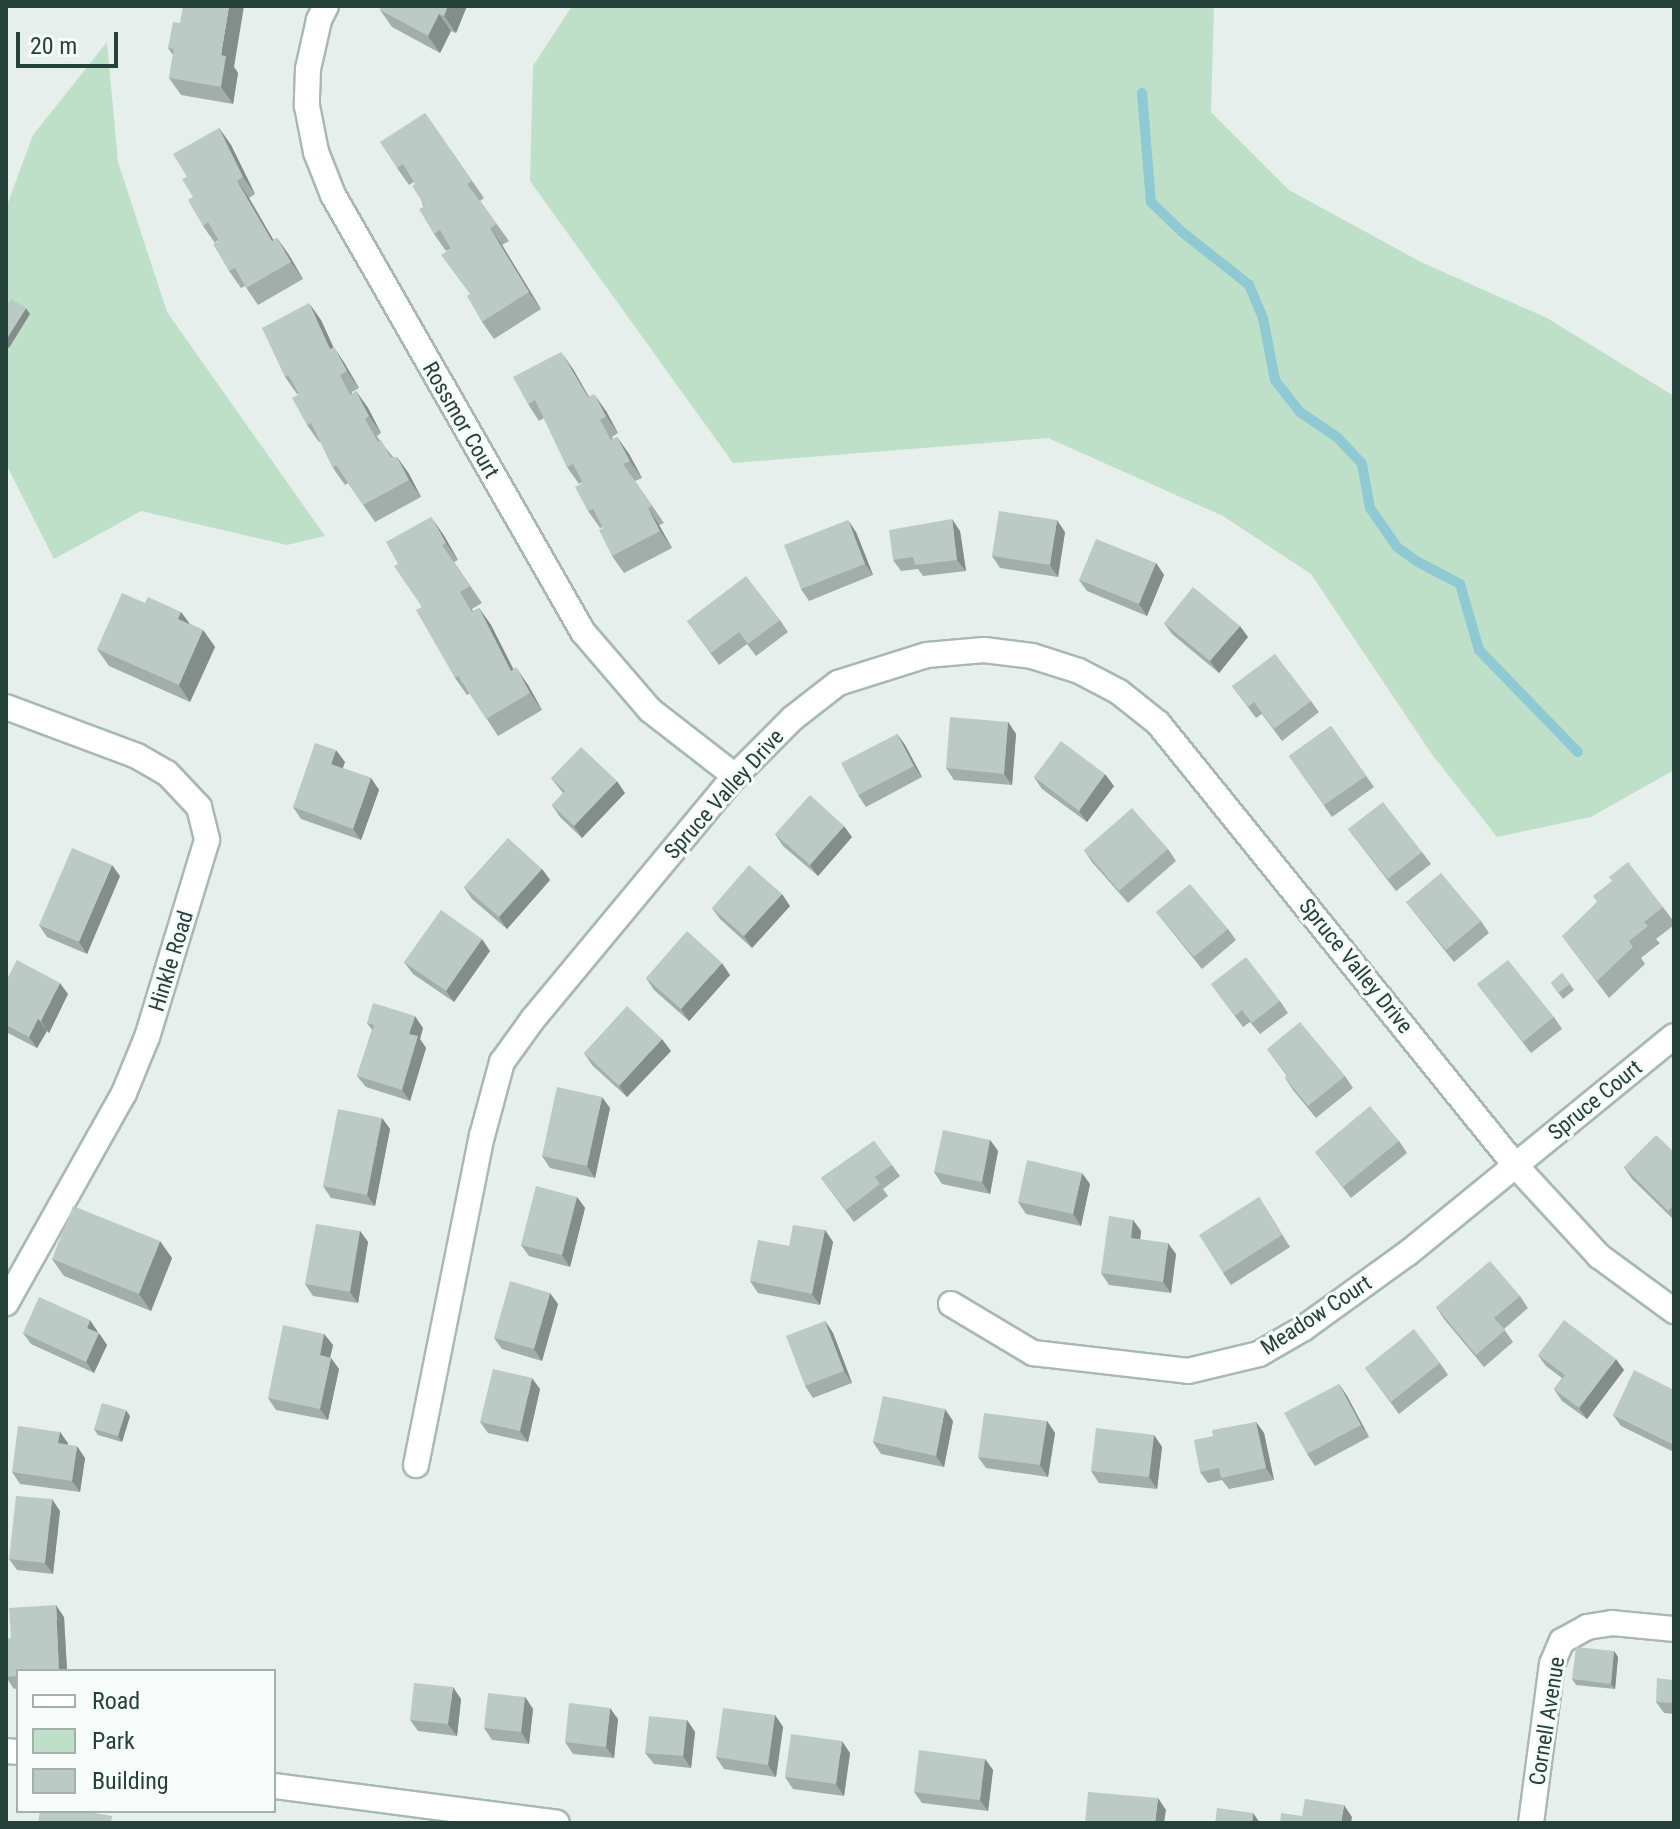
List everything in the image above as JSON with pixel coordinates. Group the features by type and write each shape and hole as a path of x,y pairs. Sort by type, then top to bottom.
{"street":[{"name":"Rossmor Court","path":"326,6 319,20 308,69 307,106 316,152 333,195 583,632 650,710 735,776"},
{"name":"Spruce Valley Drive","path":"416,1465 482,1136 502,1062 533,1019 735,776 793,718 838,683 878,667 927,655 984,650 1032,656 1079,671 1119,692 1167,734 1515,1165 1599,1256 1656,1302 1674,1311"},
{"name":"Hinkle Road","path":"6,707 137,756 167,773 199,807 207,840 147,1037 124,1093 6,1303"},
{"name":"Spruce Court","path":"1515,1165 1674,1036"},
{"name":"Meadow Court","path":"951,1304 1033,1353 1188,1371 1259,1354 1304,1328 1408,1253 1515,1165"},
{"name":"Cornell Avenue","path":"1531,1823 1552,1664 1562,1641 1587,1627 1612,1623 1674,1629"},
{"path":"276,1786 557,1823"}],"green space":[{"path":"572,6 1214,6 1211,112 1289,190 1421,262 1547,318 1674,396 1674,770 1591,817 1497,837 1431,753 1311,574 1223,516 1048,438 733,463 530,181 533,66"},
{"path":"107,42 118,162 167,312 325,536 287,545 141,511 54,559 6,464 6,208 33,135"}],"building":[{"path":"183,6 229,6 221,55 226,56 221,87 169,78 174,49 168,48 173,22 180,23"},
{"path":"382,6 448,6 444,16 439,14 428,36 380,10"},
{"path":"425,113 472,181 467,184 497,224 490,228 529,292 482,322 467,296 470,294 441,255 451,249 440,230 434,234 419,209 425,206 412,186 415,184 403,164 397,168 380,142"},
{"path":"219,128 243,177 237,181 272,241 277,238 291,262 246,288 235,268 229,271 213,244 219,241 208,222 203,226 188,200 193,197 182,179 187,177 173,154"},
{"path":"11,299 26,308 6,340 6,308"},
{"path":"309,303 330,349 334,347 347,371 340,375 350,395 356,391 369,416 365,419 378,442 381,440 391,458 397,457 409,480 363,505 336,465 333,468 311,423 307,425 292,398 299,394 288,375 285,377 262,328"},
{"path":"561,352 588,397 594,394 606,416 600,420 611,440 617,437 630,461 623,464 652,506 648,508 660,531 612,556 593,509 588,511 575,487 583,483 573,464 567,467 535,400 528,404 513,377"},
{"path":"999,511 1057,520 1050,565 992,556"},
{"path":"431,517 446,543 442,545 470,586 460,592 472,612 479,608 511,671 516,667 530,693 486,719 458,676 455,678 416,610 422,607 394,566 398,564 386,542"},
{"path":"952,519 957,560 915,565 913,557 893,560 889,530"},
{"path":"848,520 865,564 801,589 784,545"},
{"path":"1096,539 1156,563 1139,604 1079,580"},
{"path":"746,576 780,620 748,644 739,632 711,653 687,621"},
{"path":"1193,587 1240,626 1210,661 1164,623"},
{"path":"122,593 145,603 148,597 181,612 178,619 203,630 179,685 97,649"},
{"path":"1275,654 1311,701 1274,729 1254,702 1248,707 1232,686"},
{"path":"950,717 1008,722 1004,774 946,768"},
{"path":"1331,726 1366,776 1324,805 1289,756"},
{"path":"897,734 914,766 858,795 841,763"},
{"path":"1061,741 1105,774 1079,811 1034,777"},
{"path":"315,743 336,750 331,764 371,778 353,829 293,807"},
{"path":"581,747 617,781 574,826 552,805 565,791 551,778"},
{"path":"810,795 844,826 810,865 775,834"},
{"path":"1383,802 1422,852 1388,879 1348,829"},
{"path":"1132,808 1168,849 1119,891 1084,850"},
{"path":"508,838 542,869 499,917 464,887"},
{"path":"72,848 112,865 79,942 39,925"},
{"path":"1628,862 1663,907 1644,922 1648,926 1629,941 1633,947 1597,981 1562,936 1597,902 1593,896 1612,881 1609,877"},
{"path":"749,865 782,894 744,936 712,908"},
{"path":"1441,873 1481,921 1446,950 1406,902"},
{"path":"1190,884 1228,929 1194,957 1156,912"},
{"path":"441,910 482,939 446,991 404,962"},
{"path":"687,931 722,963 681,1009 646,978"},
{"path":"1246,957 1280,1001 1252,1023 1242,1010 1235,1016 1211,984"},
{"path":"17,960 60,983 41,1021 38,1019 29,1037 6,1025 6,981"},
{"path":"1508,960 1554,1017 1523,1042 1477,984"},
{"path":"1562,973 1570,984 1558,993 1551,983"},
{"path":"373,1003 415,1016 409,1034 418,1036 402,1090 357,1076 374,1025 367,1023"},
{"path":"627,1006 662,1039 619,1086 584,1053"},
{"path":"1300,1022 1345,1076 1308,1106 1267,1049"},
{"path":"557,1087 602,1097 587,1166 542,1156"},
{"path":"1370,1106 1399,1141 1343,1187 1315,1152"},
{"path":"338,1109 382,1118 367,1195 323,1186"},
{"path":"943,1130 990,1140 982,1182 934,1172"},
{"path":"1656,1135 1674,1152 1674,1205 1668,1211 1624,1167"},
{"path":"874,1141 892,1165 875,1177 880,1184 846,1210 821,1178"},
{"path":"1027,1160 1082,1173 1073,1214 1018,1202"},
{"path":"536,1186 577,1197 562,1255 521,1245"},
{"path":"1259,1197 1282,1235 1223,1273 1199,1235"},
{"path":"73,1206 160,1241 139,1294 52,1259"},
{"path":"1109,1216 1133,1220 1131,1238 1168,1243 1163,1282 1101,1273"},
{"path":"316,1224 360,1231 350,1292 305,1284"},
{"path":"793,1225 825,1230 812,1294 750,1281 758,1240 789,1246"},
{"path":"1490,1261 1520,1296 1494,1318 1505,1330 1476,1355 1436,1307"},
{"path":"510,1281 550,1293 534,1349 494,1338"},
{"path":"39,1297 90,1320 87,1328 99,1333 86,1362 23,1333"},
{"path":"1564,1320 1616,1359 1579,1408 1554,1389 1565,1375 1538,1355"},
{"path":"825,1321 844,1371 805,1386 786,1336"},
{"path":"283,1325 324,1334 320,1355 331,1358 320,1409 268,1398"},
{"path":"1414,1329 1440,1363 1391,1402 1365,1368"},
{"path":"493,1369 532,1378 520,1431 480,1422"},
{"path":"1634,1370 1674,1390 1674,1445 1613,1415"},
{"path":"1339,1384 1361,1425 1307,1454 1284,1413"},
{"path":"883,1396 945,1409 936,1456 873,1442"},
{"path":"102,1403 126,1410 118,1436 94,1429"},
{"path":"984,1413 1047,1421 1040,1465 978,1457"},
{"path":"1256,1422 1266,1468 1221,1478 1219,1468 1200,1472 1194,1440 1213,1436 1212,1430"},
{"path":"18,1426 60,1432 58,1443 77,1446 72,1481 12,1472"},
{"path":"1096,1428 1154,1435 1149,1477 1091,1471"},
{"path":"16,1496 52,1499 45,1563 9,1559"},
{"path":"56,1605 59,1669 16,1669 16,1676 6,1677 6,1639 11,1638 9,1608"},
{"path":"1576,1647 1614,1651 1611,1684 1572,1679"},
{"path":"1674,1651 1674,1703 1656,1702 1657,1678 1672,1680"},
{"path":"414,1683 453,1687 448,1724 410,1720"},
{"path":"488,1693 525,1697 521,1732 484,1728"},
{"path":"569,1703 610,1708 606,1747 565,1742"},
{"path":"723,1708 775,1715 768,1765 716,1757"},
{"path":"649,1716 687,1720 683,1756 645,1753"},
{"path":"791,1734 842,1741 836,1784 785,1777"},
{"path":"919,1750 985,1759 980,1800 914,1792"},
{"path":"1088,1792 1158,1798 1155,1823 1085,1823"},
{"path":"1305,1799 1344,1805 1341,1823 1280,1823 1281,1813 1302,1816"},
{"path":"1217,1808 1253,1813 1252,1823 1215,1823"},
{"path":"40,1813 112,1816 111,1823 38,1823"}],"waterway":[{"path":"1142,93 1151,202 1182,232 1249,285 1263,318 1275,380 1300,412 1338,438 1362,464 1370,508 1397,547 1460,584 1479,650 1578,752"}]}
